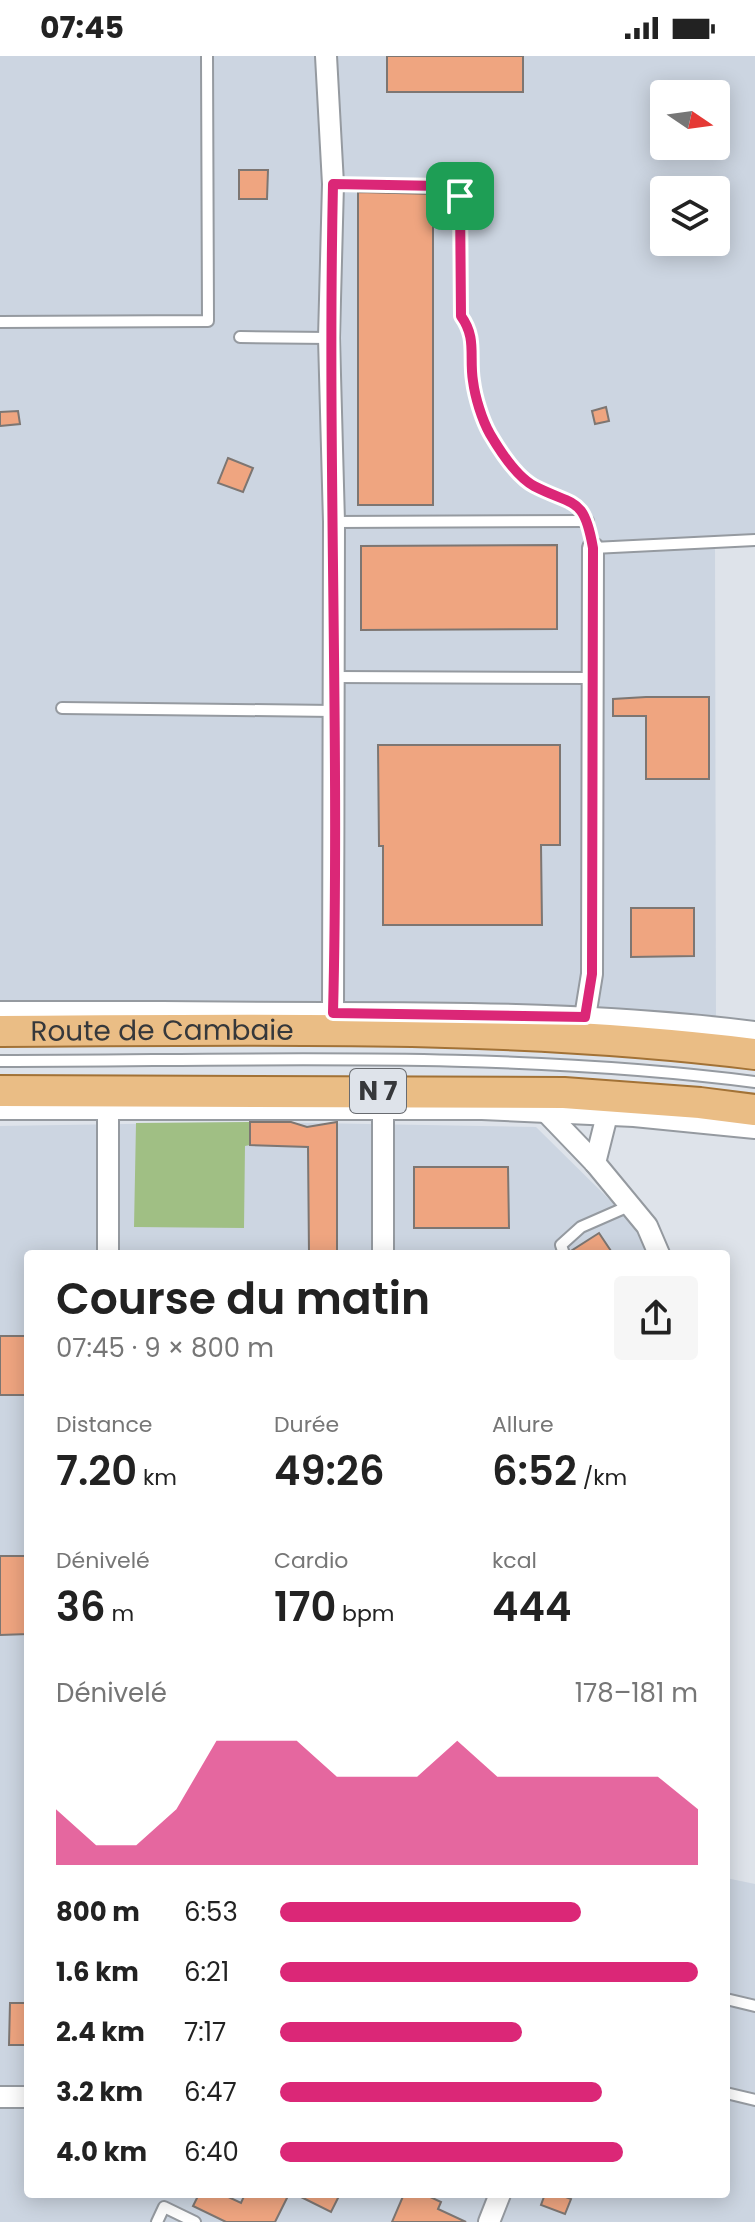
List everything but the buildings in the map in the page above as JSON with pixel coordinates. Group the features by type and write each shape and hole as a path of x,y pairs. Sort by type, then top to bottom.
{"main road":[{"name":"Route de Cambaie","path":"0,1031 371,1030 525,1033 755,1054"},
{"name":"N 7","path":"0,1091 564,1093 755,1110"}],"street":[{"path":"326,56 333,184 329,338 335,677 333,1013"},
{"path":"585,1017 592,974 590,678 593,548"},
{"path":"0,1012 585,1017 755,1032"},
{"path":"383,1108 383,1250"},
{"path":"0,1109 482,1109 607,1115 755,1128"},
{"path":"108,1109 108,1250"},
{"path":"547,1113 595,1163 647,1226 657,1250"},
{"path":"595,1163 607,1115"},
{"path":"0,2097 24,2097"},
{"path":"489,2222 498,2198"}],"lane":[{"path":"0,322 208,321 207,56"},
{"path":"333,184 442,186 460,196 461,316 471,329 473,382 489,433 514,467 532,485 580,507 588,521 593,548 755,540"},
{"path":"240,337 329,338"},
{"path":"334,522 588,521"},
{"path":"335,677 590,678"},
{"path":"62,708 334,711"},
{"path":"0,1061 428,1061 570,1066 755,1082"},
{"path":"563,1250 561,1245 581,1227 629,1206"},
{"path":"730,2000 755,2006"},
{"path":"730,2094 755,2100"},
{"path":"157,2222 164,2207 195,2222"}],"shaded area":[{"path":"0,56 755,56 755,540 715,543 716,1027 0,1013"},
{"path":"250,1122 536,1127 616,1206 643,1239 647,1250 24,1250 24,2198 730,2198 730,1879 755,1884 755,2222 0,2222 0,1126"}],"green space":[{"path":"250,1122 250,1145 245,1146 244,1228 134,1227 136,1123"}],"route":[{"path":"333,184 442,186 460,196 461,316 471,329 473,382 489,433 514,467 532,485 580,507 588,521 593,548 590,678 592,974 585,1017 333,1013 335,677 329,338 333,184"}]}
